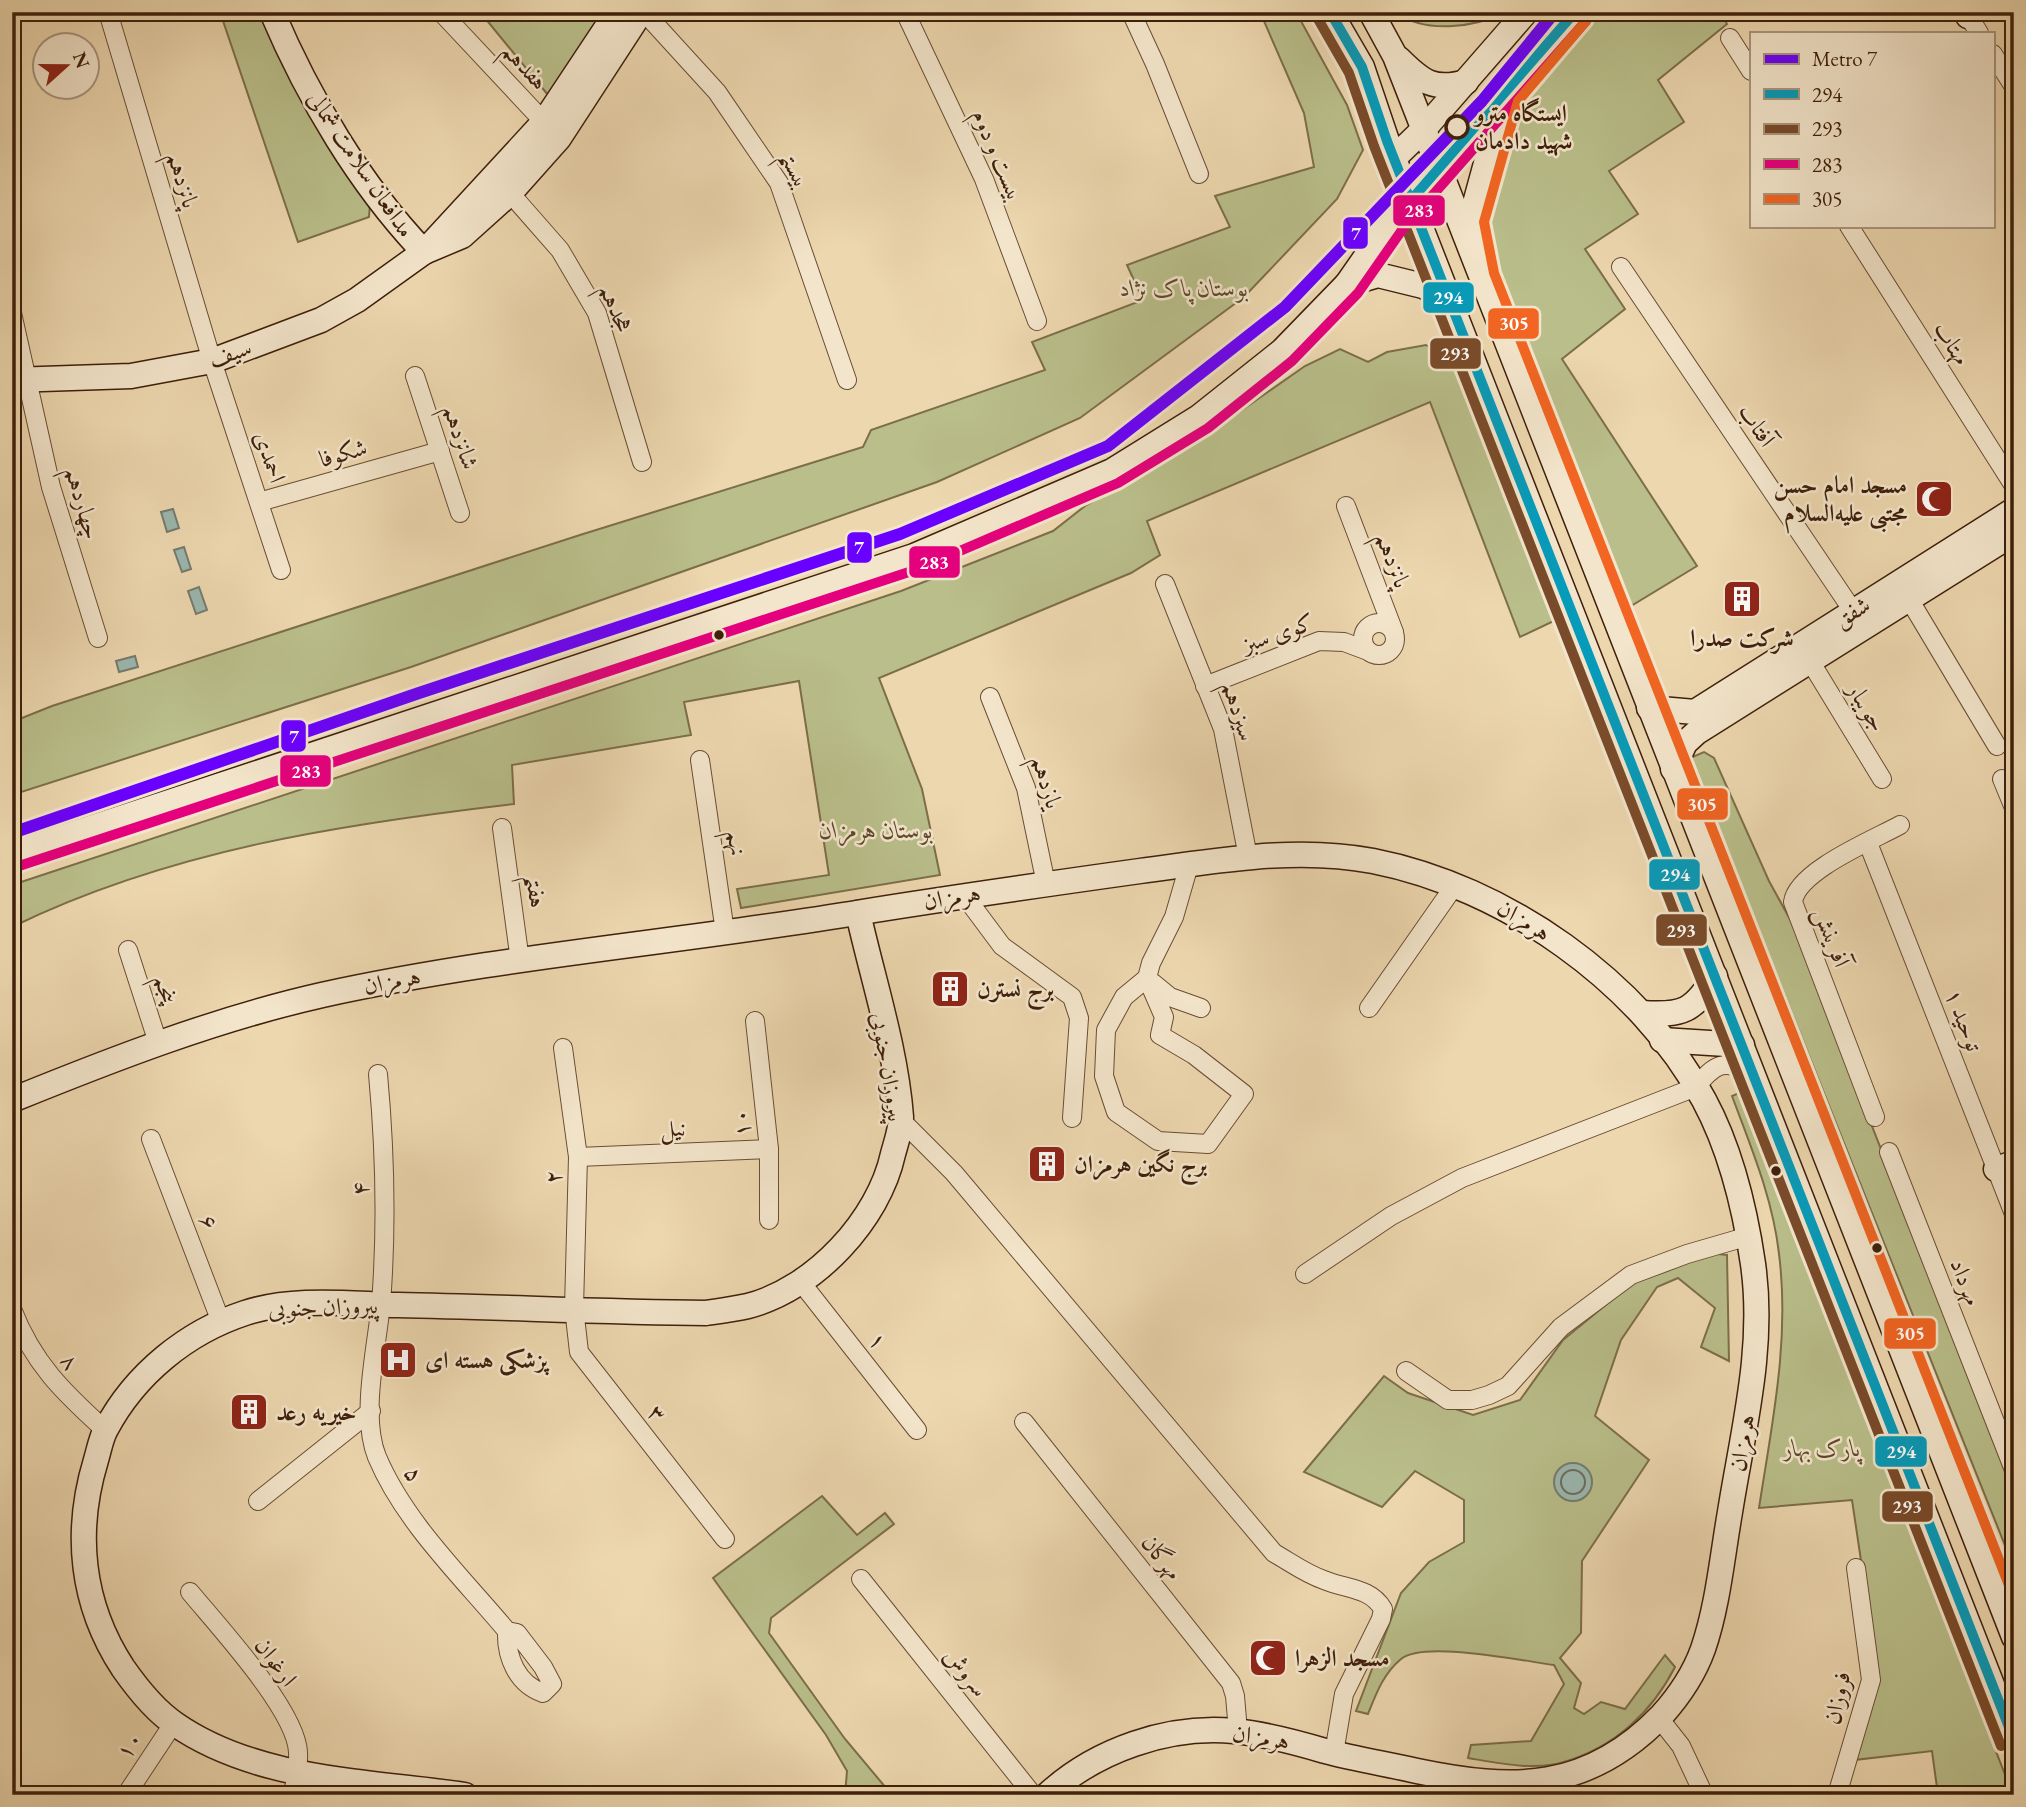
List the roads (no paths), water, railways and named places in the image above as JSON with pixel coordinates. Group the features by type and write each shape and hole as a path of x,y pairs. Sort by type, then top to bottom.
{"street":[{"name":"پانزدهم","path":"108,12 212,361"},
{"name":"مدافعان سلامت شمالی","path":"272,12 303,77 341,142 401,228 424,252"},
{"name":"مدافعان سلامت شمالی","path":"287,12 322,85 412,219 424,252"},
{"name":"هفدهم","path":"441,12 551,130"},
{"name":"سیف","path":"551,130 617,12"},
{"name":"سیف","path":"19,380 131,376 212,361 321,320 357,300 424,252 449,221 503,184 551,130 643,12"},
{"name":"بیستم","path":"643,12 718,92 779,183 846,380"},
{"name":"بیست و دوم","path":"905,12 984,178 1037,321"},
{"path":"1130,12 1155,64 1199,174"},
{"path":"1330,12 1362,66 1395,158 2014,1741"},
{"path":"1371,12 1395,56 1440,169 2014,1637"},
{"path":"1395,158 1474,74 1526,12"},
{"path":"12,854 914,556 1112,471 1199,418 1282,351 1347,284 1391,221 1440,169 1575,12"},
{"path":"1730,38 1750,69"},
{"path":"1395,56 1415,75 1445,88 1474,74"},
{"path":"1994,56 2014,87"},
{"path":"1474,74 1486,88 1505,94"},
{"path":"1481,277 1470,222 1505,94"},
{"name":"هجدهم","path":"503,184 560,250 597,313 642,461"},
{"name":"مهتاب","path":"1850,228 2014,486"},
{"name":"آفتاب","path":"1621,267 1858,619"},
{"path":"1347,284 1378,275 1423,286 1451,300"},
{"path":"12,313 19,380"},
{"name":"احمدی","path":"212,361 281,570"},
{"name":"شانزدهم","path":"415,376 460,513"},
{"name":"چهاردهم","path":"19,380 98,638"},
{"name":"شکوفا","path":"259,502 440,451"},
{"name":"پانزدهم","path":"1346,506 1394,632 1395,643 1389,653 1378,656 1368,651"},
{"name":"شفق","path":"1673,769 1685,743 1697,732 1805,653 1904,590 2014,510"},
{"name":"شفق","path":"1904,590 2014,533"},
{"name":"سیزدهم","path":"1165,584 1223,729 1248,857"},
{"path":"1904,590 1997,746"},
{"name":"کوی سبز","path":"1206,686 1319,641 1344,642 1368,651"},
{"name":"شفق","path":"1649,708 1695,712 1805,653"},
{"name":"جویبار","path":"1805,653 1882,779"},
{"name":"یازدهم","path":"990,697 1027,788 1046,884"},
{"name":"نهم","path":"700,760 725,932"},
{"path":"2002,779 2014,808"},
{"name":"آفرینش","path":"1875,1118 1793,902 1796,889 1802,881 1900,825"},
{"name":"هفتم","path":"502,828 520,961"},
{"name":"توحید ۱","path":"1868,843 2005,1166 2014,1214"},
{"name":"هرمزان","path":"12,1100 158,1043 314,997 416,976 858,913 964,895 1248,857 1302,853 1372,860 1455,885 1494,901 1557,939 1642,1013 1696,1087 1720,1134 1749,1236 1756,1290 1754,1359 1717,1595 1695,1667 1681,1692 1659,1718 1615,1753 1583,1769 1522,1785 1450,1778 1238,1731 1180,1733 1115,1750 1074,1772 1047,1795"},
{"path":"1147,978 1164,1017 1160,1035 1194,1055 1244,1094 1208,1144 1158,1140 1116,1112 1104,1076 1106,1030 1124,997 1147,978 1151,963 1174,917 1189,865"},
{"path":"1369,1008 1455,885"},
{"path":"964,895 1002,946 1072,997 1080,1018 1072,1118"},
{"name":"پیروزان جنوبی","path":"465,1795 295,1783 173,1724 137,1689 110,1648 88,1592 84,1565 84,1513 90,1480 106,1430 141,1380 191,1336 221,1322 274,1306 381,1304 706,1313 751,1305 800,1281 834,1255 864,1221 888,1179 901,1120 893,1068 858,913"},
{"name":"پنجم","path":"128,950 158,1043"},
{"path":"1642,1013 1670,1015 1692,1007 1701,1000 1715,976"},
{"path":"1147,978 1170,998 1201,1008"},
{"name":"۱۰","path":"755,1021 769,1149 768,1220"},
{"path":"1662,1040 1742,1045"},
{"name":"۲","path":"563,1048 579,1157 574,1308"},
{"path":"1305,1274 1391,1216 1462,1178 1696,1087 1718,1066 1732,1063 1753,1072"},
{"name":"۴","path":"378,1074 385,1152 381,1304"},
{"path":"901,1120 968,1188 1274,1553 1323,1580 1368,1593 1380,1603 1383,1608 1381,1619 1344,1694 1334,1753"},
{"name":"۶","path":"151,1139 221,1322"},
{"name":"نیل","path":"579,1157 769,1149"},
{"name":"مهرداد","path":"1889,1152 2014,1470"},
{"path":"1406,1371 1448,1400 1472,1400 1489,1395 1508,1386 1561,1328 1631,1275 1687,1254 1749,1236"},
{"name":"۱","path":"800,1281 917,1430"},
{"name":"۵","path":"381,1304 371,1411 376,1453 396,1496 507,1632"},
{"name":"۳","path":"574,1308 576,1339 585,1362 724,1539"},
{"name":"۸","path":"12,1309 24,1340 55,1384 106,1430"},
{"path":"258,1501 371,1411"},
{"name":"مهرگان","path":"1024,1422 1231,1683 1238,1731"},
{"name":"فروزان","path":"1837,1795 1871,1680 1856,1568"},
{"name":"سروش","path":"861,1579 1032,1795"},
{"name":"ارغوان","path":"190,1592 266,1686 283,1714 298,1751 295,1783"},
{"path":"1659,1718 1681,1746 1704,1795"},
{"name":"۱۰","path":"126,1795 173,1724"}],"water":[{"path":"173,509 179,528 167,532 161,512"},
{"path":"184,547 191,569 182,572 174,550"},
{"path":"199,587 207,610 196,614 188,591"},
{"path":"135,656 138,667 119,672 116,661"},
{"path":"1573,1463 1586,1469 1592,1482 1586,1495 1573,1501 1560,1495 1554,1482 1560,1469"}],"metro line":[{"name":"7","path":"12,833 419,693 900,534 1108,446 1285,307 1482,101 1555,12"}],"place":[{"name":"ایستگاه مترو شهید دادمان","path":"1457,127"},
{"name":"مسجد امام حسن مجتبی علیه‌السلام","path":"1934,499"},
{"name":"شرکت صدرا","path":"1742,599"},
{"name":"برج نسترن","path":"950,989"},
{"name":"برج نگین هرمزان","path":"1047,1164"},
{"name":"پزشکی هسته ای","path":"398,1360"},
{"name":"خیریه رعد","path":"249,1412"},
{"name":"مسجد الزهرا","path":"1268,1658"}],"park label":[{"name":"بوستان پاک نژاد","path":"1184,288"},
{"name":"بوستان هرمزان","path":"876,830"},
{"name":"پارک بهار","path":"1822,1448"}]}
